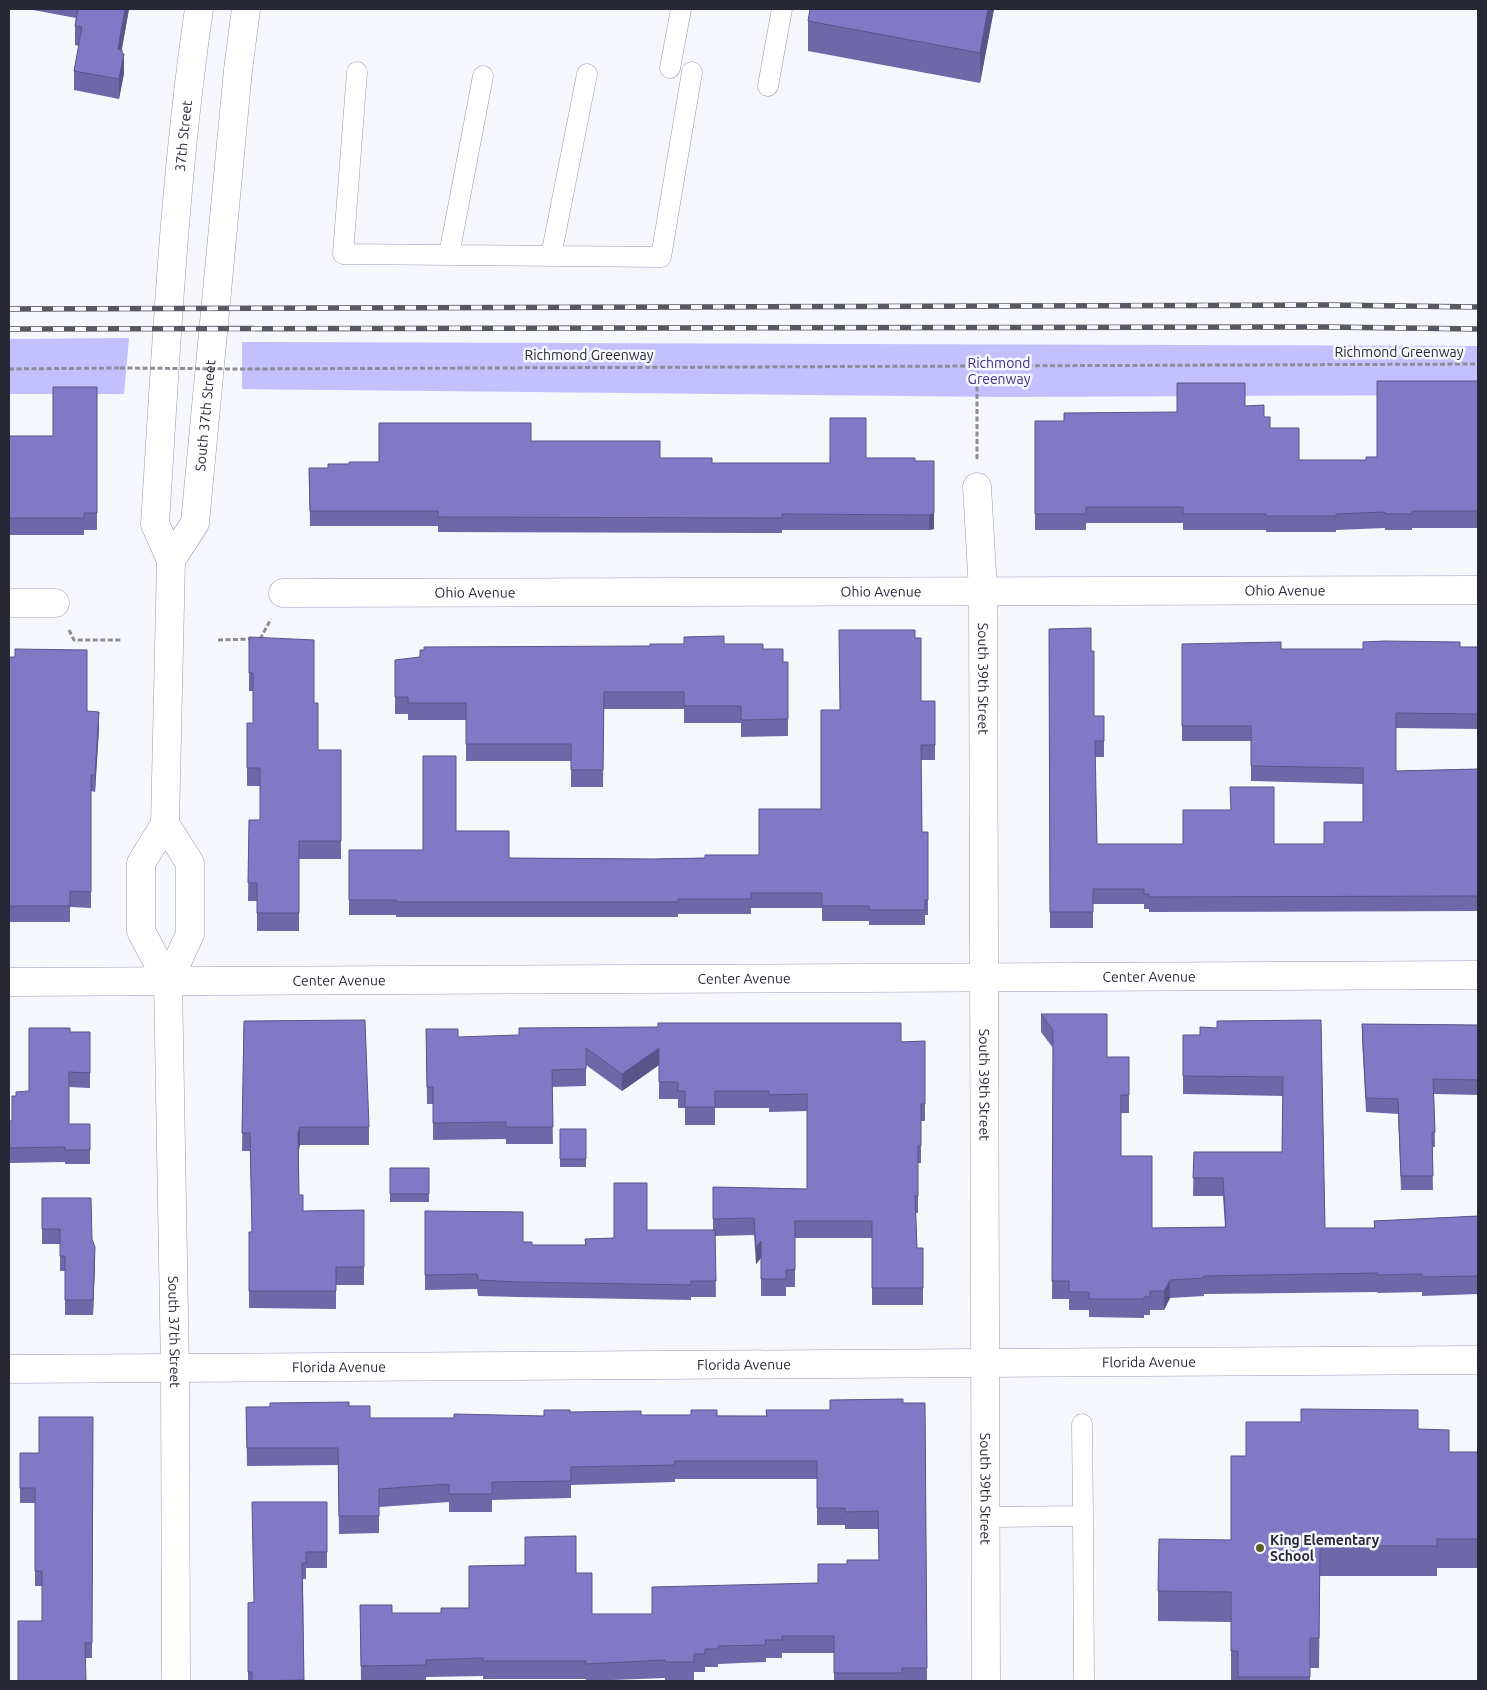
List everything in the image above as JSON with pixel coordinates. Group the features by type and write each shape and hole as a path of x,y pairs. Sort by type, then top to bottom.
{"street":[{"name":"37th Street","path":"171,560 155,524 171,264 188,80 199,9"},
{"name":"South 37th Street","path":"171,560 195,523 238,70 246,9"},
{"name":"South 39th Street","path":"977,487 983,590 986,1681"},
{"path":"165,824 171,560"},
{"name":"Ohio Avenue","path":"282,593 1478,590"},
{"path":"9,603 55,603"},
{"name":"South 37th Street","path":"168,982 142,931 141,863 165,824 190,863 190,934 168,982 175,1369 176,1681"},
{"name":"Center Avenue","path":"9,982 1478,975"},
{"name":"Florida Avenue","path":"9,1369 1478,1360"}],"lane":[{"path":"670,68 681,9"},
{"path":"768,86 782,9"},
{"path":"357,72 343,254 661,257 692,72"},
{"path":"551,256 587,74"},
{"path":"449,255 483,76"},
{"path":"1082,1424 1084,1681"},
{"path":"987,1516 1083,1516"}],"path":[{"name":"Richmond Greenway","path":"9,369 977,364 1478,364"},
{"path":"977,364 977,487"},
{"path":"218,640 262,639 282,593"},
{"path":"55,603 74,640 122,640"}],"green space":[{"path":"129,338 124,394 9,394 9,339"},
{"name":"Richmond Greenway","path":"242,342 1478,346 1478,395 999,397 242,389"}],"building":[{"path":"78,9 125,9 118,49 122,50 124,54 119,79 74,71 82,27 75,26"},
{"path":"810,9 988,9 980,53 808,21"},
{"path":"1377,381 1478,381 1478,511 1412,511 1412,514 1385,514 1385,512 1336,514 1336,516 1266,516 1266,514 1183,514 1183,507 1086,507 1086,514 1035,514 1035,421 1064,421 1064,413 1177,412 1177,383 1245,383 1245,406 1264,405 1264,417 1270,417 1270,428 1299,428 1299,460 1366,460 1366,457 1377,457"},
{"path":"53,387 97,387 97,513 84,513 84,518 9,518 9,436 53,436"},
{"path":"830,418 866,418 866,458 915,458 915,461 934,461 934,513 929,515 782,514 782,518 438,517 438,511 310,511 309,468 328,468 328,464 349,464 349,462 379,462 379,423 531,423 531,441 660,441 660,458 712,458 712,463 830,463"},
{"path":"1091,628 1091,651 1094,651 1094,716 1104,716 1104,741 1095,741 1097,844 1183,844 1183,810 1231,810 1230,787 1274,787 1274,844 1324,844 1324,822 1363,822 1363,768 1251,766 1251,726 1182,726 1182,644 1281,642 1281,649 1363,649 1363,642 1384,641 1460,642 1460,647 1478,647 1478,714 1396,713 1396,771 1478,769 1478,896 1149,897 1149,894 1144,894 1144,889 1093,889 1093,912 1050,912 1049,629"},
{"path":"839,630 915,630 915,638 921,638 921,701 935,701 935,745 921,745 922,832 928,832 928,900 925,900 925,910 869,910 869,906 822,906 822,893 751,893 751,899 678,899 678,902 396,902 396,900 349,900 349,850 423,850 423,756 456,756 456,831 509,831 509,858 653,859 705,858 705,855 759,855 759,809 821,809 821,710 840,710"},
{"path":"724,636 724,644 763,644 763,649 783,649 783,662 788,662 788,719 741,720 741,706 684,706 684,692 604,692 603,770 571,770 571,744 466,744 466,703 408,703 408,697 395,697 395,660 420,657 420,650 424,650 424,647 650,646 650,644 684,644 684,637"},
{"path":"249,637 314,640 314,703 318,703 318,750 341,750 341,841 299,841 299,913 257,913 257,883 248,883 249,820 260,820 260,768 247,768 247,723 253,723 253,673 249,673"},
{"path":"15,649 87,650 87,711 99,712 95,775 91,775 91,892 70,891 70,906 9,906 9,657 15,657"},
{"path":"1041,1014 1107,1014 1107,1057 1129,1057 1129,1095 1121,1095 1121,1156 1152,1156 1152,1228 1226,1227 1223,1178 1193,1178 1194,1152 1282,1152 1283,1077 1183,1076 1183,1035 1200,1035 1200,1027 1217,1028 1217,1021 1321,1020 1325,1228 1375,1228 1374,1221 1478,1216 1478,1276 1422,1277 1422,1274 1378,1275 1377,1273 1204,1276 1204,1278 1170,1280 1164,1291 1150,1291 1150,1297 1144,1297 1144,1299 1089,1299 1089,1292 1069,1292 1069,1281 1052,1281 1053,1030"},
{"path":"365,1020 369,1127 300,1127 298,1133 299,1195 303,1195 303,1211 364,1210 364,1267 336,1267 336,1291 249,1291 249,1232 252,1232 250,1133 242,1133 244,1021"},
{"path":"658,1023 901,1023 901,1042 925,1041 925,1104 921,1104 921,1146 918,1146 918,1196 915,1196 917,1248 923,1248 923,1288 872,1288 872,1221 795,1221 795,1270 786,1270 786,1279 761,1279 761,1241 756,1247 754,1218 713,1219 713,1187 807,1189 807,1094 769,1095 769,1091 715,1091 715,1107 685,1107 685,1091 678,1091 678,1082 659,1082 659,1048 622,1074 586,1048 586,1069 552,1070 553,1127 506,1127 506,1122 433,1123 433,1087 427,1087 426,1029 458,1029 458,1037 519,1035 519,1028 658,1027"},
{"path":"1362,1024 1478,1025 1478,1080 1433,1079 1435,1132 1432,1133 1433,1176 1401,1176 1398,1099 1366,1098"},
{"path":"29,1028 70,1028 70,1032 90,1032 90,1073 69,1072 69,1124 90,1124 90,1150 65,1150 65,1147 9,1148 9,1121 12,1121 12,1096 16,1096 16,1092 29,1091"},
{"path":"560,1129 586,1129 586,1159 560,1159"},
{"path":"390,1168 429,1168 429,1194 390,1194"},
{"path":"614,1183 647,1183 647,1230 715,1230 716,1281 691,1281 691,1285 517,1282 478,1280 477,1274 425,1275 425,1211 523,1212 523,1242 532,1242 532,1245 586,1245 585,1239 614,1238"},
{"path":"42,1198 91,1198 92,1239 95,1247 93,1300 65,1300 65,1256 60,1256 60,1229 42,1229"},
{"path":"903,1399 903,1403 925,1403 927,1668 902,1668 902,1673 834,1673 834,1636 782,1636 782,1640 765,1640 766,1645 718,1646 718,1649 705,1649 705,1654 694,1654 694,1662 665,1662 665,1660 586,1664 586,1661 483,1661 483,1658 426,1660 426,1665 361,1666 360,1605 392,1605 392,1613 441,1613 441,1608 469,1608 469,1566 525,1565 525,1537 576,1536 576,1573 592,1573 592,1614 652,1614 652,1587 818,1583 818,1564 847,1564 847,1560 879,1560 878,1511 845,1512 845,1508 817,1508 817,1461 675,1461 675,1465 571,1467 571,1481 492,1482 492,1494 449,1494 449,1484 379,1489 379,1516 339,1516 338,1448 247,1448 246,1407 270,1407 270,1403 349,1402 349,1406 370,1406 370,1418 454,1418 454,1414 544,1416 544,1410 570,1410 570,1412 641,1411 641,1415 691,1415 691,1410 717,1410 717,1416 767,1416 766,1410 830,1410 830,1400"},
{"path":"1301,1409 1418,1410 1418,1429 1449,1430 1449,1452 1478,1452 1478,1539 1437,1539 1437,1546 1320,1546 1319,1638 1310,1638 1310,1677 1238,1677 1238,1651 1231,1651 1231,1592 1158,1591 1159,1539 1231,1540 1231,1456 1246,1456 1246,1422 1301,1422"},
{"path":"39,1417 93,1417 92,1643 85,1643 86,1681 18,1681 18,1621 42,1621 42,1571 35,1571 35,1488 20,1488 20,1453 39,1453"},
{"path":"252,1502 327,1502 327,1552 306,1552 306,1563 302,1563 304,1680 252,1681 252,1672 248,1672 248,1603 254,1602"}],"railway":[{"path":"9,309 1326,305 1478,307"},
{"path":"9,329 1326,327 1478,329"}],"place":[{"name":"King Elementary School","path":"1260,1548"}]}
